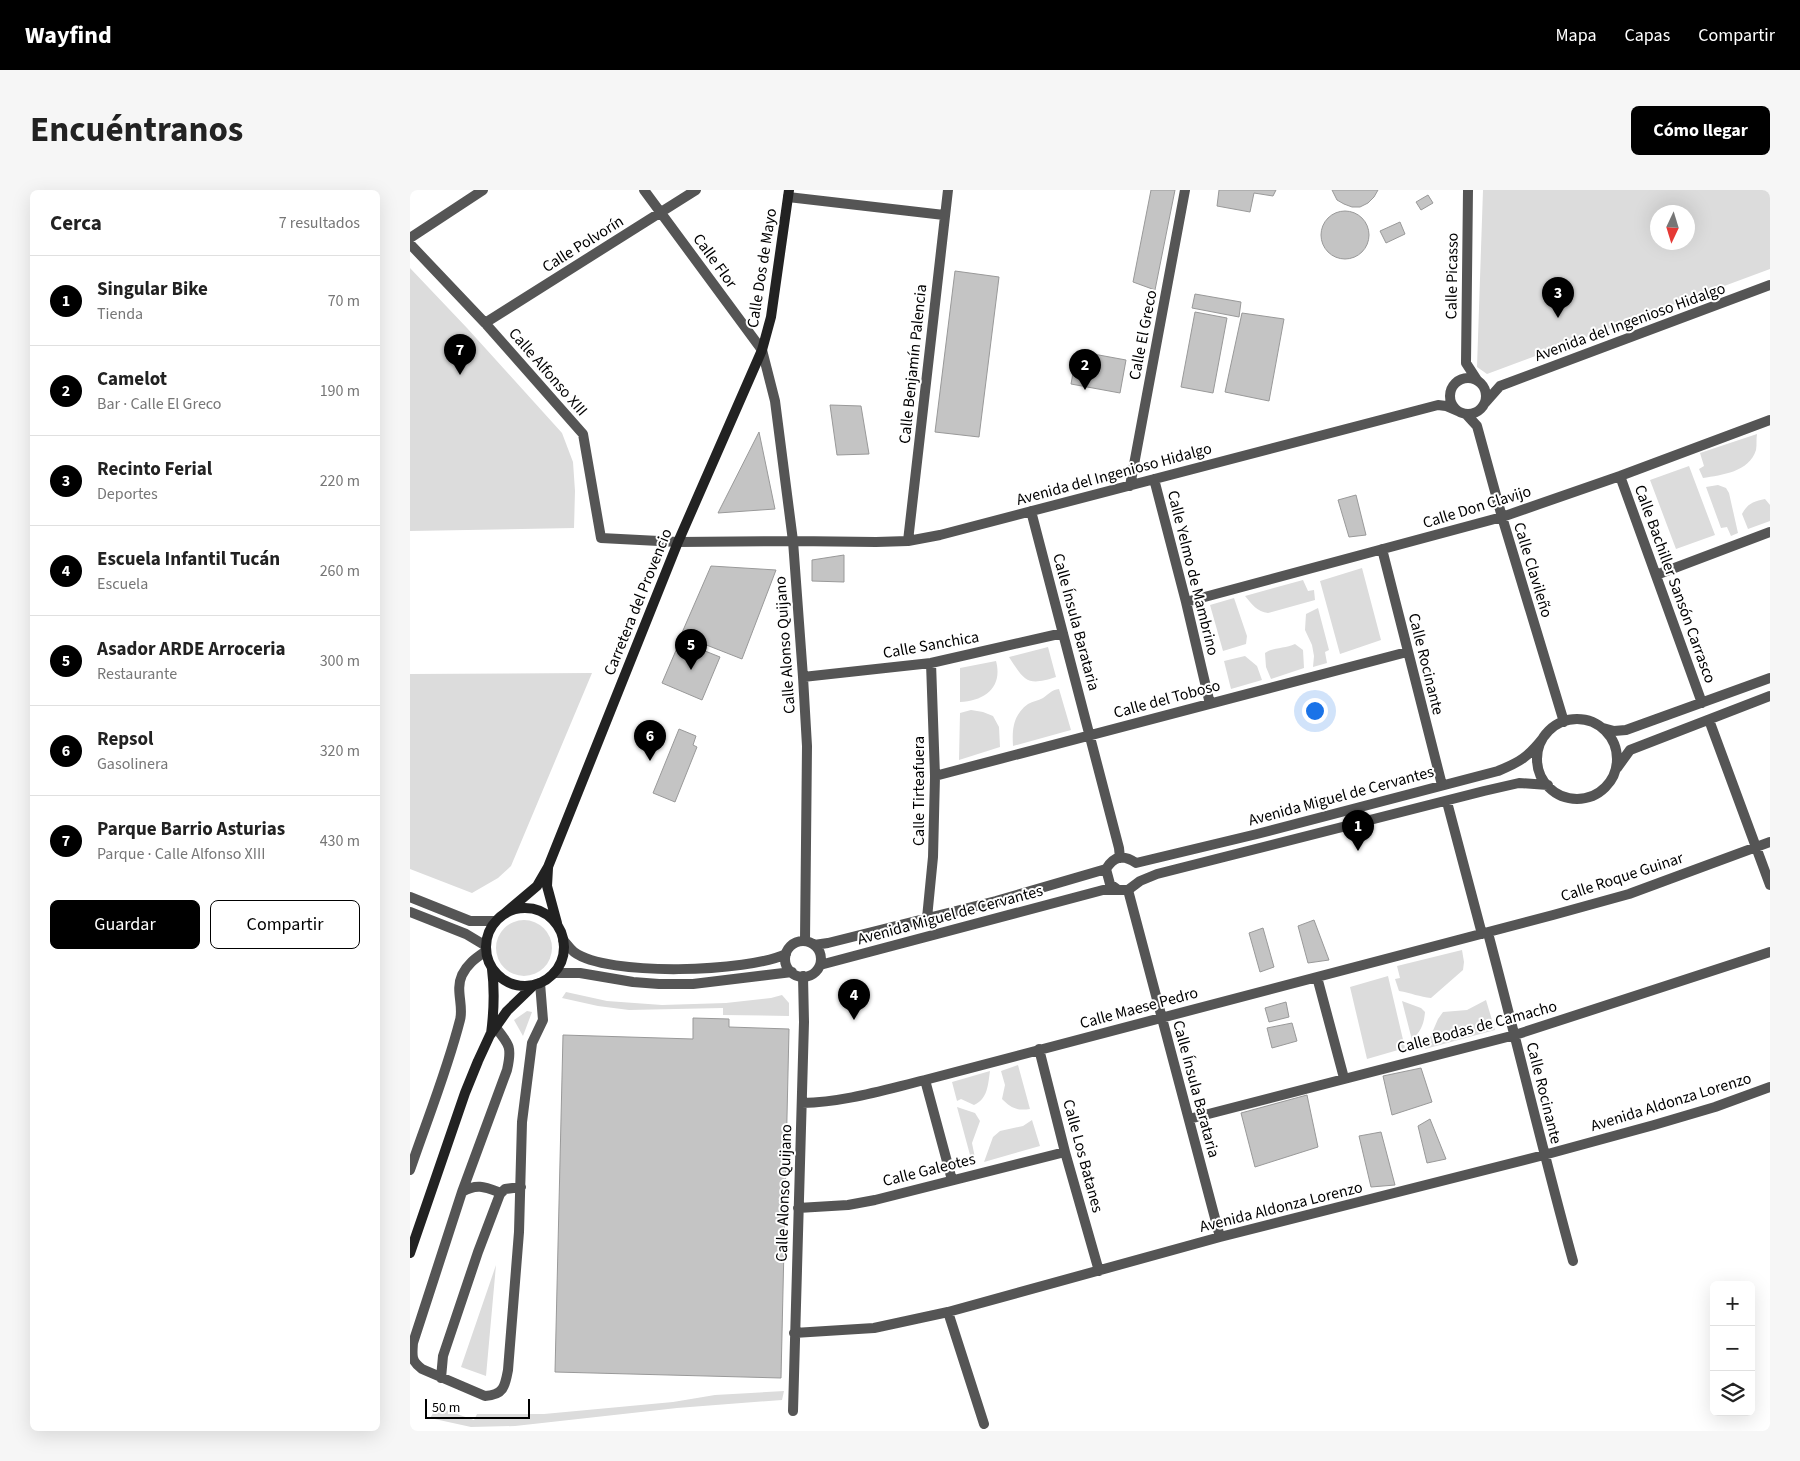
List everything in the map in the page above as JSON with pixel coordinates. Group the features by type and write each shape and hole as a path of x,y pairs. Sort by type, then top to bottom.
{"street":[{"path":"410,238 483,190"},
{"name":"Calle Flor","path":"644,190 762,350"},
{"name":"Calle Polvorín","path":"485,323 696,190"},
{"name":"Calle Benjamín Palencia","path":"908,541 948,190"},
{"name":"Calle El Greco","path":"1130,486 1185,190"},
{"name":"Calle Picasso","path":"1456,382 1466,363 1468,190"},
{"path":"789,194 944,215"},
{"name":"Calle Dos de Mayo","path":"762,350 771,317 789,194"},
{"name":"Calle Alfonso XIII","path":"410,244 485,323 583,434 601,538 678,542 793,541"},
{"name":"Avenida del Ingenioso Hidalgo","path":"1483,405 1500,386 1770,285"},
{"name":"Calle Alonso Quijano","path":"762,350 775,401 793,541 807,746 810,943"},
{"name":"Carretera del Provencio","path":"504,914 537,886 548,867 678,542 762,350"},
{"path":"1466,363 1486,392 1476,426"},
{"path":"1438,406 1451,392 1456,382 1466,378 1479,381"},
{"name":"Avenida del Ingenioso Hidalgo","path":"1479,381 1500,386"},
{"path":"1451,392 1452,403 1463,413 1477,412 1483,405"},
{"name":"Avenida del Ingenioso Hidalgo","path":"793,541 908,541 940,535 1438,406 1446,406 1463,413"},
{"name":"Calle Clavileño","path":"1463,413 1476,426 1564,722"},
{"name":"Calle Don Clavijo","path":"1186,602 1502,517 1620,476 1770,420"},
{"name":"Calle Bachiller Sansón Carrasco","path":"1620,476 1702,703"},
{"name":"Calle Yelmo de Mambrino","path":"1154,479 1210,704"},
{"name":"Calle Ínsula Barataria","path":"1031,511 1091,735 1120,858"},
{"path":"1656,575 1770,532"},
{"name":"Calle Rocinante","path":"1382,549 1442,785"},
{"name":"Calle Sanchica","path":"803,677 932,663 1063,633"},
{"name":"Calle del Toboso","path":"935,776 1407,652"},
{"name":"Calle Tirteafuera","path":"927,918 933,857 935,776 932,663"},
{"path":"1770,678 1626,730 1614,731 1579,719 1564,722 1552,728 1543,738 1538,751 1538,762 1542,778 1558,794 1569,798 1583,798 1601,791 1610,781 1616,768 1630,750 1770,696"},
{"path":"1708,720 1770,886"},
{"path":"1601,727 1614,743 1617,754 1616,768"},
{"name":"Avenida Miguel de Cervantes","path":"1136,863 1257,834 1498,771 1530,754 1543,738"},
{"name":"Avenida Miguel de Cervantes","path":"820,965 1103,890 1128,890 1157,874 1519,783 1548,785"},
{"name":"Calle Rocinante","path":"1447,802 1515,1035 1544,1155 1573,1261"},
{"name":"Calle Roque Guinar","path":"1485,934 1629,894 1770,842"},
{"path":"1120,858 1128,858 1136,863 1140,871 1140,882"},
{"name":"Avenida Miguel de Cervantes","path":"810,943 828,943 1106,869 1111,862 1120,858"},
{"name":"Carretera del Provencio","path":"548,867 547,886 557,924"},
{"path":"1106,869 1110,884 1116,889"},
{"name":"Calle Ínsula Barataria","path":"1128,890 1220,1237"},
{"path":"410,897 470,921 496,921"},
{"path":"493,1031 495,989 486,949 487,937 496,921 504,914 518,908 542,911 557,924 564,940 574,952 606,964 664,969 737,966 774,960 786,954 793,944 810,943 820,954 820,965 813,973 803,976 792,972 693,984 633,982 580,973 554,973"},
{"path":"410,912 466,934 486,949"},
{"name":"Calle Maese Pedro","path":"802,1103 850,1099 1485,934"},
{"path":"410,1254 465,1093 493,1031 507,1011 537,984 554,973 563,956 564,940"},
{"path":"410,1170 454,1046 461,1016 459,995 461,977 470,962 486,949"},
{"name":"Calle Bodas de Camacho","path":"1189,1119 1515,1035 1770,952"},
{"path":"786,954 786,964 792,972"},
{"path":"491,967 507,982 521,986 537,984"},
{"name":"Calle Alonso Quijano","path":"793,1411 804,1022 803,976"},
{"path":"1317,977 1344,1078"},
{"path":"416,1335 412,1355 415,1364 422,1369 485,1396 495,1396 501,1392 506,1383 515,1284 525,1093 532,1043 543,1020 537,984"},
{"path":"410,1350 462,1192 498,1096 511,1054 506,1040 493,1031"},
{"name":"Calle Los Batanes","path":"1039,1049 1065,1152 1099,1271"},
{"path":"925,1080 952,1180"},
{"name":"Avenida Aldonza Lorenzo","path":"794,1332 874,1328 948,1312 1220,1237 1544,1155 1692,1114 1770,1087"},
{"name":"Calle Galeotes","path":"798,1208 848,1205 875,1200 1065,1152"},
{"path":"462,1192 472,1186 501,1193"},
{"path":"440,1378 443,1356 478,1252 501,1193 505,1188 521,1187"},
{"path":"948,1312 984,1424"}],"shaded area":[{"path":"1483,190 1770,190 1770,269 1487,374 1477,367"},
{"path":"410,268 562,433 573,462 575,491 574,528 410,531"},
{"path":"1757,434 1756,450 1741,468 1703,478 1699,469 1704,466 1700,453"},
{"path":"1689,466 1715,535 1676,549 1650,480"},
{"path":"1718,485 1726,488 1729,493 1738,533 1731,536 1727,527 1721,528 1706,487"},
{"path":"1765,499 1770,505 1770,521 1748,529 1742,514 1751,504"},
{"path":"1362,568 1381,640 1340,654 1320,581"},
{"path":"1303,580 1308,591 1314,590 1315,600 1268,613 1252,605 1245,596"},
{"path":"1234,598 1247,636 1246,644 1223,651 1210,605"},
{"path":"1318,608 1329,650 1325,652 1327,663 1313,667 1312,645 1305,630 1306,614"},
{"path":"1295,644 1303,650 1304,668 1271,679 1266,667 1265,653"},
{"path":"1048,647 1056,677 1047,680 1028,680 1019,672 1009,657"},
{"path":"1245,656 1257,666 1262,680 1231,689 1224,661"},
{"path":"996,661 997,678 990,691 977,699 960,702 960,668"},
{"path":"592,673 511,866 498,878 472,893 410,869 410,674"},
{"path":"1059,689 1071,730 1013,746 1014,723 1023,708"},
{"path":"971,710 993,716 999,727 1000,747 959,760 960,713"},
{"path":"519,920 529,920 544,928 550,937 552,948 550,959 544,968 529,976 519,976 508,971 501,964 496,953 496,943 501,932 508,925"},
{"path":"1462,950 1463,970 1431,998 1399,991 1395,979 1400,978 1397,966"},
{"path":"1388,976 1405,1048 1367,1059 1350,987"},
{"path":"566,992 607,1001 662,1005 726,1003 782,995 789,1003 789,1016 723,1015 723,1008 629,1010 598,1006 562,998"},
{"path":"1486,1000 1495,1030 1425,1049 1443,1012 1467,1010"},
{"path":"1402,1001 1421,1008 1425,1012 1422,1027 1412,1040"},
{"path":"527,1011 532,1012 523,1036 514,1020"},
{"path":"1018,1065 1030,1109 1021,1110 1014,1108 1002,1099 1005,1085 1001,1071"},
{"path":"990,1071 985,1095 979,1102 974,1105 961,1099 957,1101 952,1082"},
{"path":"957,1107 975,1113 980,1121 972,1143 976,1163 973,1166"},
{"path":"1032,1120 1040,1146 984,1162 993,1137 1000,1131 1023,1126"},
{"path":"496,1265 486,1376 461,1367"},
{"path":"784,1391 782,1400 677,1408 515,1426 471,1427 430,1418 437,1407 474,1420 477,1414 544,1414 673,1402 715,1395"}],"building":[{"path":"1151,190 1175,190 1155,290 1133,282"},
{"path":"1219,190 1276,190 1273,196 1254,193 1250,212 1217,206"},
{"path":"1332,190 1378,190 1368,203 1360,207 1352,207 1337,200"},
{"path":"1428,195 1433,203 1421,210 1416,202"},
{"path":"1345,211 1354,213 1362,218 1367,226 1369,235 1367,244 1362,252 1354,257 1345,259 1336,257 1328,252 1323,244 1321,235 1323,226 1328,218 1336,213"},
{"path":"1400,222 1405,234 1386,243 1380,231"},
{"path":"955,271 999,277 979,437 935,432"},
{"path":"1195,294 1241,302 1239,317 1192,308"},
{"path":"1195,312 1227,318 1213,393 1181,387"},
{"path":"1242,313 1284,319 1269,401 1225,392"},
{"path":"1077,351 1126,360 1120,393 1071,384"},
{"path":"830,405 861,406 869,454 837,455"},
{"path":"759,432 775,509 718,513"},
{"path":"1356,495 1366,535 1349,537 1338,500"},
{"path":"844,555 844,582 812,581 812,560"},
{"path":"711,566 776,570 742,659 681,635"},
{"path":"680,641 720,657 702,700 662,683"},
{"path":"679,729 696,736 693,745 697,747 675,802 653,793"},
{"path":"1314,920 1329,960 1308,963 1298,926"},
{"path":"1263,928 1274,967 1260,972 1249,933"},
{"path":"1286,1002 1289,1017 1269,1022 1265,1008"},
{"path":"693,1018 729,1019 729,1027 789,1029 781,1378 555,1372 563,1035 693,1039"},
{"path":"1292,1023 1297,1041 1272,1048 1267,1028"},
{"path":"1421,1068 1432,1102 1392,1115 1383,1076"},
{"path":"1307,1095 1318,1147 1255,1167 1241,1113"},
{"path":"1430,1119 1446,1159 1427,1163 1418,1126"},
{"path":"1381,1132 1395,1185 1371,1187 1359,1136"}],"place":[{"name":"Recinto Ferial","path":"1558,318"},
{"name":"Parque Barrio Asturias","path":"460,375"},
{"name":"Camelot","path":"1085,390"},
{"name":"Asador ARDE Arroceria","path":"691,670"},
{"name":"Repsol","path":"650,761"},
{"name":"Singular Bike","path":"1358,851"},
{"name":"Escuela Infantil Tucán","path":"854,1020"}]}
